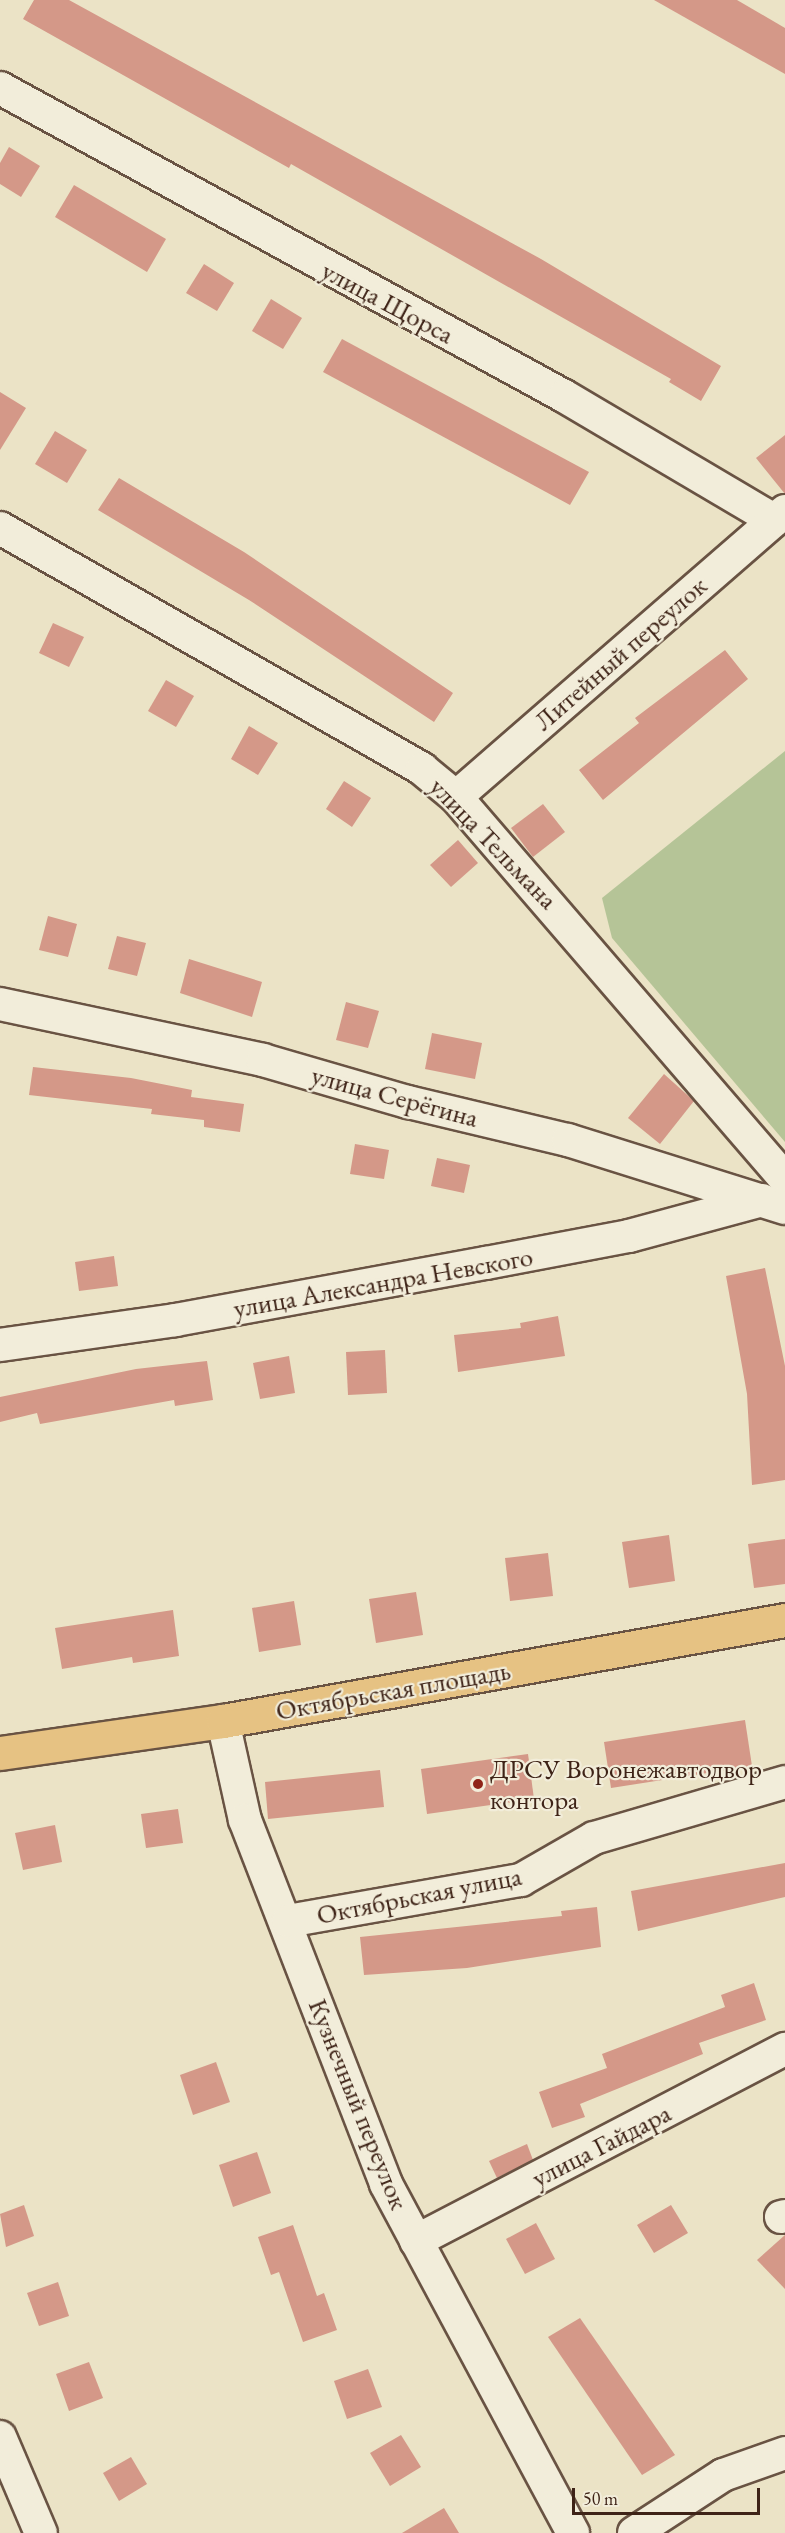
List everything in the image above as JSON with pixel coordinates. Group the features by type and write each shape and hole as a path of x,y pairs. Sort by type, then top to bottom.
{"main road":[{"name":"Октябрьская площадь","path":"0,1753 223,1721 785,1620"}],"street":[{"name":"улица Щорса","path":"0,88 779,515"},
{"name":"Литейный переулок","path":"456,796 779,515"},
{"name":"улица Тельмана","path":"0,528 422,769 456,796 777,1196"},
{"name":"улица Серёгина","path":"0,1004 263,1060 408,1102 568,1140 777,1196"},
{"name":"улица Александра Невского","path":"0,1345 175,1320 629,1236 777,1196"},
{"name":"Кузнечный переулок","path":"223,1721 245,1820 288,1921 360,2123 416,2241 573,2533"},
{"name":"Октябрьская улица","path":"288,1921 521,1880 594,1838 785,1782"},
{"name":"улица Гайдара","path":"416,2241 785,2049"},
{"path":"0,2437 41,2533"},
{"path":"634,2533 723,2475 785,2453"}],"green space":[{"path":"785,751 785,1142 612,938 602,898"}],"building":[{"path":"34,0 69,0 541,259 721,366 701,401 669,382 671,379 291,164 289,168 23,19"},
{"path":"654,0 737,0 785,28 785,74"},
{"path":"9,147 40,166 21,197 0,184 0,163"},
{"path":"74,185 166,239 147,272 55,217"},
{"path":"204,264 234,283 217,311 186,293"},
{"path":"271,299 302,318 283,349 252,331"},
{"path":"342,339 589,472 570,505 323,372"},
{"path":"0,392 26,408 0,450"},
{"path":"55,431 87,450 67,483 35,464"},
{"path":"785,435 785,494 756,458"},
{"path":"119,478 244,552 453,693 434,722 249,600 98,510"},
{"path":"53,623 84,637 69,667 39,653"},
{"path":"725,650 748,679 603,800 579,770 639,723 635,718"},
{"path":"166,680 194,696 176,727 148,711"},
{"path":"249,726 278,743 258,775 231,759"},
{"path":"344,781 371,798 352,827 326,809"},
{"path":"543,804 565,832 533,857 511,828"},
{"path":"458,840 478,863 451,887 430,865"},
{"path":"48,916 77,924 68,957 39,950"},
{"path":"117,936 146,943 137,976 108,969"},
{"path":"189,959 262,982 252,1017 180,993"},
{"path":"346,1002 379,1011 368,1048 336,1040"},
{"path":"432,1033 482,1043 475,1079 425,1069"},
{"path":"33,1067 131,1078 192,1090 191,1097 244,1104 240,1132 204,1127 204,1120 151,1114 152,1109 29,1095"},
{"path":"664,1074 694,1101 660,1144 628,1118"},
{"path":"355,1144 389,1150 384,1179 350,1174"},
{"path":"437,1158 470,1165 464,1193 431,1186"},
{"path":"114,1256 118,1286 79,1291 75,1262"},
{"path":"765,1268 785,1366 785,1480 752,1485 747,1394 726,1276"},
{"path":"558,1316 565,1356 458,1372 454,1335 521,1328 520,1323"},
{"path":"385,1350 387,1393 348,1395 346,1352"},
{"path":"289,1356 295,1393 260,1399 253,1363"},
{"path":"207,1361 213,1400 175,1406 174,1400 40,1424 37,1413 0,1422 0,1397 136,1369"},
{"path":"669,1535 675,1581 629,1588 622,1542"},
{"path":"785,1539 785,1584 754,1588 748,1544"},
{"path":"548,1553 553,1596 510,1601 505,1558"},
{"path":"416,1592 423,1635 376,1643 369,1599"},
{"path":"294,1601 301,1645 259,1652 252,1608"},
{"path":"173,1610 179,1656 133,1663 132,1657 62,1669 55,1628"},
{"path":"745,1720 752,1766 611,1788 604,1742"},
{"name":"ДРСУ Воронежавтодвор контора","path":"528,1754 534,1799 427,1814 421,1769"},
{"path":"380,1770 384,1807 268,1819 265,1782"},
{"path":"178,1809 183,1843 146,1848 141,1814"},
{"path":"55,1825 62,1862 23,1870 15,1833"},
{"path":"785,1863 785,1897 638,1931 631,1891"},
{"path":"597,1907 601,1947 467,1968 364,1975 360,1937 562,1916 561,1911"},
{"path":"754,1983 766,2020 699,2043 703,2054 580,2104 585,2117 552,2128 539,2092 607,2068 602,2054 725,2007 721,1995"},
{"path":"216,2062 230,2102 193,2115 180,2075"},
{"path":"527,2144 533,2160 497,2178 489,2161"},
{"path":"257,2152 271,2193 233,2207 219,2165"},
{"path":"24,2205 34,2236 6,2247 0,2214"},
{"path":"671,2205 688,2233 654,2253 637,2225"},
{"path":"536,2223 555,2259 525,2274 506,2239"},
{"path":"293,2225 317,2296 324,2293 337,2330 303,2342 279,2272 271,2275 258,2237"},
{"path":"785,2235 785,2289 757,2260"},
{"path":"58,2282 69,2316 39,2326 27,2293"},
{"path":"580,2318 675,2455 642,2475 548,2337"},
{"path":"89,2362 103,2398 69,2411 56,2374"},
{"path":"368,2369 382,2407 347,2419 334,2381"},
{"path":"401,2435 421,2467 390,2486 370,2453"},
{"path":"131,2457 147,2484 119,2501 103,2473"},
{"path":"444,2508 459,2533 402,2533"}],"place":[{"name":"ДРСУ Воронежавтодвор контора","path":"478,1784"}]}
